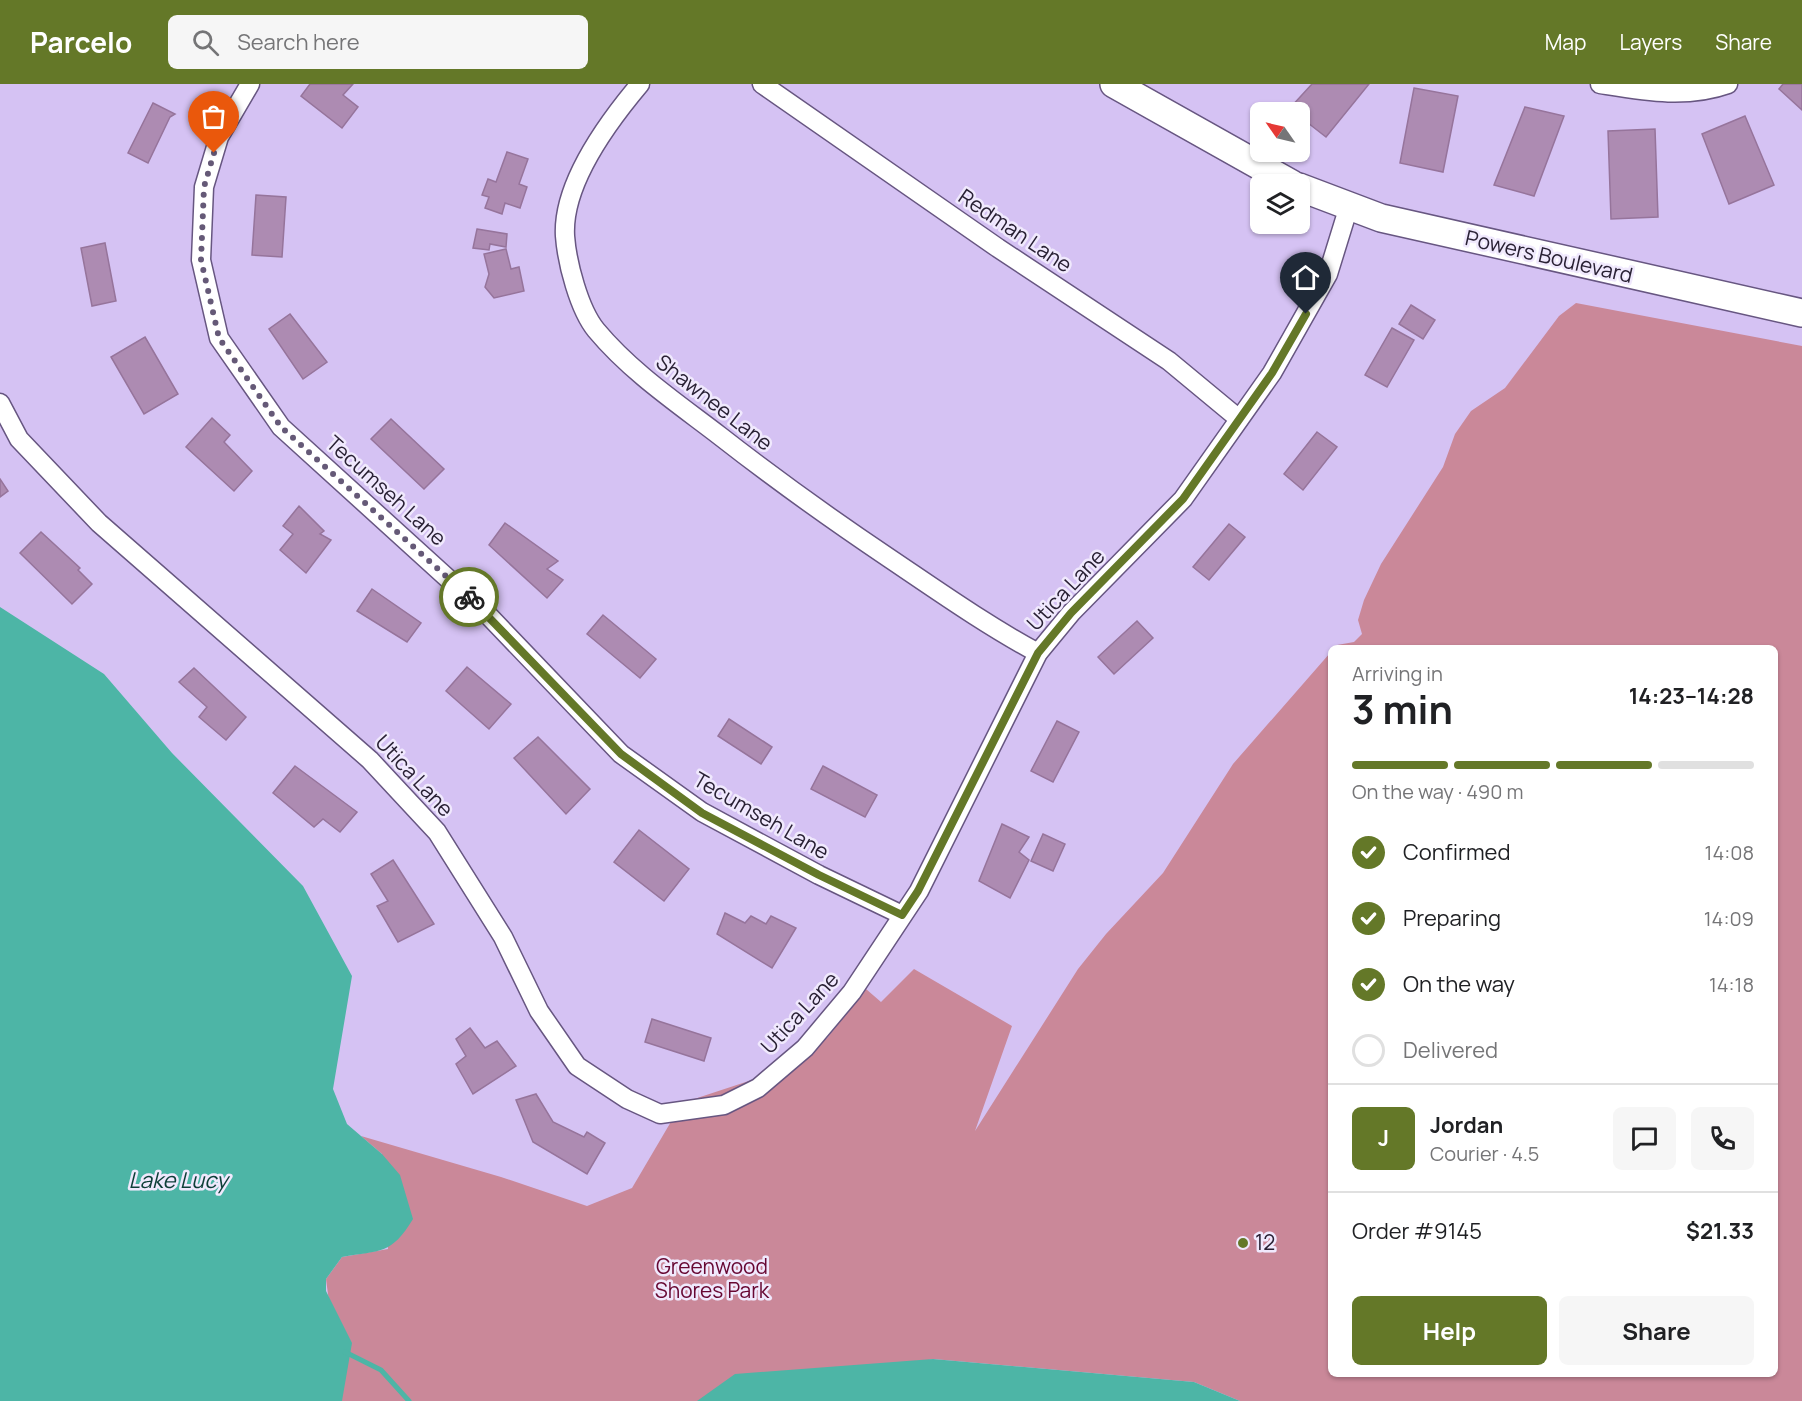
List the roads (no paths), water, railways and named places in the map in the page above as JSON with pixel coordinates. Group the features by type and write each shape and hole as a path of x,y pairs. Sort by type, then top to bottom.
{"main road":[{"path":"1113,84 1274,174"},
{"name":"Powers Boulevard","path":"1310,191 1381,218 1802,313"}],"street":[{"name":"Tecumseh Lane","path":"250,84 219,136 204,187 201,260 219,338 281,427 488,615 621,754 702,813 819,875 902,915"},
{"name":"Shawnee Lane","path":"640,84 596,144 575,186 569,206 565,235 574,282 595,328 639,373 784,487 988,626 1038,653"},
{"name":"Redman Lane","path":"762,84 998,248 1169,361 1239,419"},
{"path":"1600,84 1661,93 1706,92 1728,84"},
{"name":"Utica Lane","path":"0,404 19,439 99,523 370,760 437,832 503,937 539,1011 577,1066 627,1099 660,1114 724,1105 758,1088 805,1048 852,992 918,891 1038,653 1071,613 1183,499 1272,373 1328,274 1349,206"}],"water":[{"name":"Lake Lucy","path":"0,607 104,674 172,753 303,886 352,976 333,1089 347,1124 382,1154 400,1175 413,1219 398,1239 384,1249 342,1257 326,1279 326,1291 352,1343 342,1401 0,1401"},
{"path":"933,1359 1194,1382 1240,1401 697,1401 735,1374"}],"waterway":[{"path":"345,1352 381,1370 409,1401"}],"place":[{"name":"12","path":"1243,1243"}],"park label":[{"name":"Greenwood Shores Park","path":"712,1279"}]}
